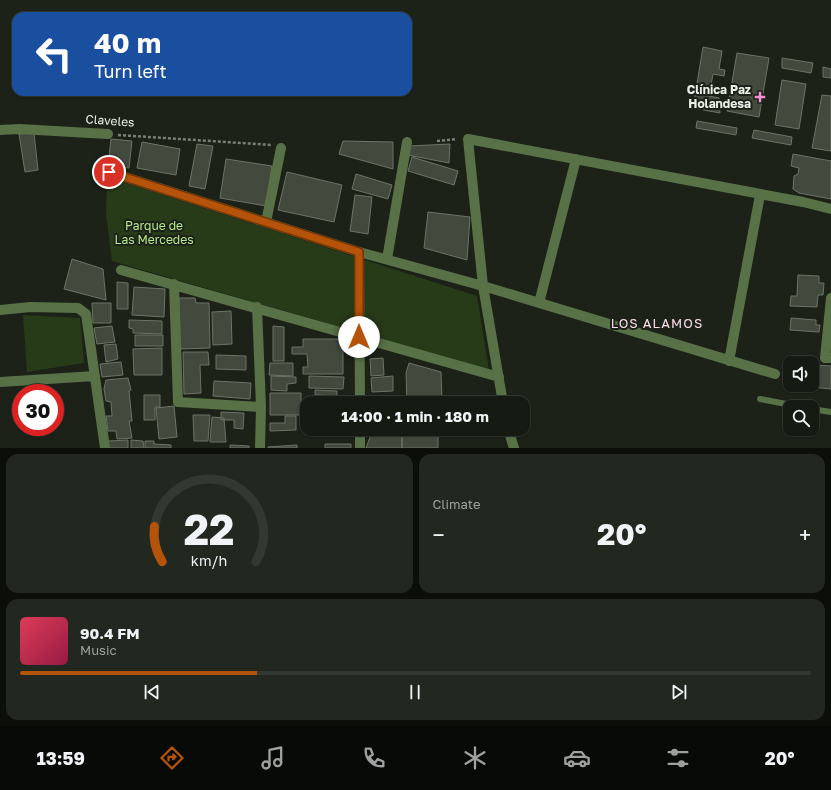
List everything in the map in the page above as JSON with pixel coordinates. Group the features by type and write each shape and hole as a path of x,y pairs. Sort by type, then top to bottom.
{"street":[{"name":"Claveles","path":"0,130 19,129 108,134"},
{"path":"502,396 483,286 468,139 831,209"},
{"path":"387,259 407,142"},
{"path":"266,222 278,147"},
{"path":"539,303 576,159"},
{"path":"109,172 359,252 483,286 775,374"},
{"path":"729,361 760,195"},
{"path":"359,252 360,396"},
{"path":"121,270 499,377"},
{"path":"174,284 178,402 261,407"},
{"path":"831,298 825,358 831,358"},
{"path":"0,310 30,307 78,308 83,310 86,314 105,448"},
{"path":"257,308 261,407 260,448"},
{"path":"0,382 95,376"},
{"path":"360,436 360,448"},
{"path":"510,436 514,448"}],"lane":[{"path":"760,399 783,403"},
{"path":"819,410 831,412"}],"path":[{"name":"Claveles","path":"108,134 278,147"},
{"path":"437,141 468,139"}],"green space":[{"name":"Parque de Las Mercedes","path":"107,177 477,296 489,370 112,261 106,214"},
{"path":"23,315 80,318 84,363 27,372"}],"building":[{"path":"703,47 722,51 719,69 725,70 724,76 713,74 709,96 719,98 720,113 693,108"},
{"path":"737,53 769,58 759,117 727,111"},
{"path":"782,58 813,63 811,73 782,68"},
{"path":"823,67 831,69 831,78 823,77"},
{"path":"782,80 806,84 799,129 775,125"},
{"path":"822,95 831,96 831,151 812,148"},
{"path":"697,121 737,128 736,135 696,128"},
{"path":"754,130 792,137 791,145 752,138"},
{"path":"34,133 38,170 25,172 19,134"},
{"path":"111,139 132,141 129,168 108,165"},
{"path":"343,141 393,142 393,169 339,154"},
{"path":"142,142 180,149 176,175 137,168"},
{"path":"197,144 213,146 205,189 189,186"},
{"path":"450,144 449,163 407,155 409,146"},
{"path":"793,154 831,161 831,199 799,193 793,189 794,176 798,174 799,168 791,166"},
{"path":"412,157 458,171 454,185 408,171"},
{"path":"226,159 272,166 266,206 220,198"},
{"path":"287,172 342,185 334,222 278,210"},
{"path":"356,174 392,185 388,199 352,189"},
{"path":"355,195 372,197 368,234 350,231"},
{"path":"428,212 470,217 467,260 424,248"},
{"path":"72,259 103,269 106,300 64,289"},
{"path":"798,275 819,276 819,283 824,283 823,295 818,295 817,307 790,306 791,296 797,296"},
{"path":"117,282 128,283 128,309 117,309"},
{"path":"134,287 165,289 164,317 132,315"},
{"path":"179,298 195,298 196,303 209,303 210,348 180,349"},
{"path":"92,303 111,303 111,323 93,323"},
{"path":"231,311 232,344 213,345 212,312"},
{"path":"791,318 816,320 816,325 820,325 819,332 790,330"},
{"path":"129,320 162,321 162,334 133,333 133,329 129,328"},
{"path":"112,326 115,342 97,344 94,328"},
{"path":"273,326 284,327 284,361 273,361"},
{"path":"135,335 163,335 163,346 135,346"},
{"path":"303,339 343,339 343,374 303,374 303,367 308,367 307,354 292,354 292,347 303,347"},
{"path":"116,344 118,359 106,362 104,345"},
{"path":"162,348 162,375 134,375 133,349"},
{"path":"183,352 208,352 209,365 200,365 201,393 184,394"},
{"path":"216,355 246,356 246,370 216,369"},
{"path":"383,358 384,375 371,376 370,359"},
{"path":"121,362 123,375 102,377 100,364"},
{"path":"270,363 293,363 293,376 269,375"},
{"path":"409,363 441,372 442,396 407,396 406,373"},
{"path":"819,365 831,366 831,389 819,388"},
{"path":"271,376 296,377 296,383 287,384 287,391 271,390"},
{"path":"309,376 344,377 343,389 309,388"},
{"path":"393,376 393,391 372,392 371,378"},
{"path":"128,378 131,390 129,391 132,421 129,421 132,438 117,439 116,431 108,431 106,416 112,416 111,402 106,401 104,389 106,380"},
{"path":"214,381 251,383 250,399 213,396"},
{"path":"315,390 337,391 337,396 315,395"},
{"path":"270,393 301,393 300,415 270,415"},
{"path":"144,395 160,395 160,407 155,407 155,420 144,420"},
{"path":"174,406 177,437 159,439 156,408"},
{"path":"221,412 244,413 243,429 234,428 234,420 221,420"},
{"path":"193,415 210,415 208,441 194,441"},
{"path":"285,416 296,416 296,430 270,431 270,423 285,423"},
{"path":"212,417 224,418 226,442 210,442"},
{"path":"370,436 402,436 402,448 366,448"},
{"path":"402,436 438,436 438,448 402,448"},
{"path":"128,440 128,448 109,448 108,441"},
{"path":"131,440 143,441 144,448 131,448"},
{"path":"145,441 154,441 154,444 171,445 171,448 145,448"},
{"path":"325,444 351,444 351,448 325,448"},
{"path":"230,445 249,446 249,448 230,448"},
{"path":"297,445 297,448 268,448 268,447"}],"place":[{"name":"Clínica Paz Holandesa","path":"760,97"}],"district":[{"name":"LOS ALAMOS","path":"657,323"}],"route":[{"path":"109,172 359,252 359,337"}]}
